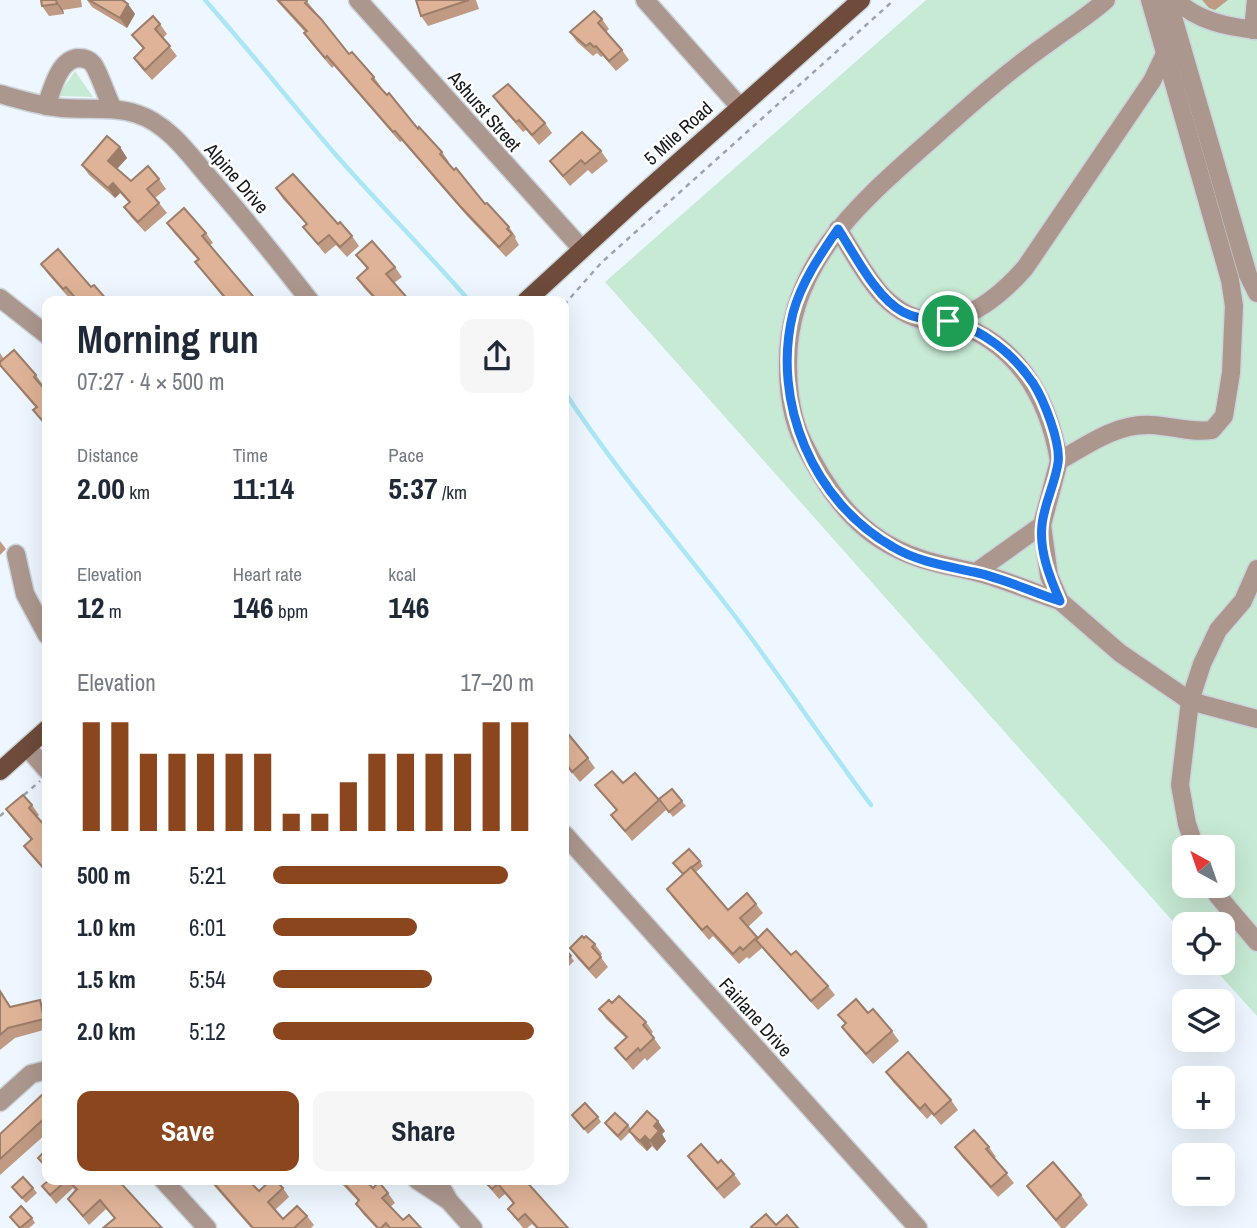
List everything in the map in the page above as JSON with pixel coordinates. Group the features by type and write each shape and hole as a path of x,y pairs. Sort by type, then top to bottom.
{"main road":[{"name":"5 Mile Road","path":"531,296 861,0"},
{"path":"0,771 42,737"}],"street":[{"name":"Ashurst Street","path":"358,0 582,249"},
{"path":"645,0 740,107"},
{"path":"1106,0 1084,20 1051,41 975,101 900,167 838,229 814,264 793,312 788,351 788,386 797,430 814,466 833,496 861,524 893,548 948,568 976,572 1060,601 1120,653 1190,701 1257,719"},
{"path":"1150,0 1174,51 1195,124 1225,197 1248,275 1257,293"},
{"path":"948,321 982,308 1005,290 1025,268 1174,51 1168,0"},
{"path":"1176,0 1188,12 1220,24 1255,30 1256,0"},
{"path":"47,106 66,63 75,58 83,58 90,60 95,67 113,109"},
{"name":"Alpine Drive","path":"0,94 47,106 113,109 147,118 174,139 258,234 306,296"},
{"path":"1059,461 1107,433 1150,425 1194,432 1212,430 1224,416 1231,373 1234,306 1230,280 1208,202 1195,124"},
{"path":"1208,202 1225,197"},
{"path":"838,229 882,294 901,311 924,320 948,321 972,328 1016,363 1034,384 1055,437 1059,461 1042,525 1049,576 1060,601"},
{"path":"1230,280 1248,275"},
{"path":"0,298 42,331"},
{"path":"976,572 1042,525"},
{"path":"16,554 25,594 42,626"},
{"path":"1191,835 1180,785 1190,701 1202,664 1218,630 1243,601 1257,569"},
{"path":"27,747 42,766"},
{"name":"Fairlane Drive","path":"569,840 918,1228"},
{"path":"1220,898 1257,942"},
{"path":"0,1102 31,1074 42,1071"},
{"path":"168,1185 207,1228"},
{"path":"425,1185 449,1201"},
{"path":"440,1185 449,1201 473,1228"}],"path":[{"path":"569,299 601,263 894,0"},
{"path":"19,799 42,777"},
{"path":"0,816 9,808"}],"green space":[{"path":"926,0 1257,0 1257,1016 1220,975 1235,975 1235,912 1172,912 1172,920 605,282"},
{"path":"75,71 93,97 58,96"}],"building":[{"path":"41,0 56,0 57,4 42,6"},
{"path":"89,0 122,0 128,4 120,18"},
{"path":"278,0 307,1 305,3 349,54 352,52 374,77 372,79 387,95 389,93 418,129 419,127 442,152 440,154 454,170 456,168 485,204 487,203 509,227 507,229 512,234 499,247 327,56 325,58 304,33 307,31"},
{"path":"416,0 469,0 421,16"},
{"path":"594,11 602,19 598,23 622,50 609,61 596,46 590,43 586,46 570,32"},
{"path":"153,16 160,24 155,29 170,46 145,70 134,58 144,48 132,35"},
{"path":"508,84 545,123 532,135 519,120 516,122 493,96"},
{"path":"582,132 601,151 585,164 581,160 563,176 550,161"},
{"path":"107,136 120,147 108,161 131,181 148,166 159,179 147,189 159,203 138,222 124,207 130,202 113,183 108,188 82,165"},
{"path":"293,174 352,236 340,247 329,235 318,244 303,227 307,224 276,188"},
{"path":"184,208 206,233 202,236 253,296 224,296 195,262 199,259 167,223"},
{"path":"372,241 395,267 386,274 406,296 373,296 357,278 368,268 356,255"},
{"path":"58,249 91,287 94,285 104,296 74,296 66,287 63,289 41,264"},
{"path":"14,350 36,375 34,377 42,386 42,420 33,410 37,407 0,362"},
{"path":"569,735 588,758 572,772 569,768"},
{"path":"612,771 623,783 635,773 659,800 625,831 611,815 617,810 595,785"},
{"path":"672,789 682,801 669,812 659,799"},
{"path":"23,795 32,805 29,808 42,823 42,866 24,846 32,839 6,809"},
{"path":"689,849 700,861 683,874 673,863"},
{"path":"691,867 728,910 747,893 756,904 740,918 757,937 743,950 740,947 733,954 707,926 702,930 667,889"},
{"path":"767,929 791,955 796,951 828,986 811,1001 756,940"},
{"path":"582,936 595,944 592,947 601,957 589,969 570,948"},
{"path":"0,991 10,1007 40,1000 42,1020 8,1028 0,1035"},
{"path":"619,996 646,1022 643,1025 654,1038 626,1060 615,1048 627,1037 599,1009"},
{"path":"856,999 868,1013 873,1009 892,1031 866,1054 842,1027 846,1023 838,1015"},
{"path":"908,1052 951,1100 934,1115 925,1104 920,1109 886,1072"},
{"path":"42,1095 42,1121 0,1159 0,1134"},
{"path":"585,1103 598,1117 584,1129 572,1115"},
{"path":"647,1111 658,1121 654,1126 659,1131 650,1141 645,1136 640,1141 629,1131"},
{"path":"615,1113 628,1125 618,1136 605,1123"},
{"path":"974,1130 1007,1173 991,1187 955,1147"},
{"path":"701,1144 718,1163 721,1160 734,1174 717,1189 688,1156"},
{"path":"1053,1162 1081,1195 1056,1220 1027,1186"},
{"path":"23,1177 33,1188 22,1198 12,1187"},
{"path":"43,1185 61,1185 50,1195"},
{"path":"73,1185 123,1185 162,1228 103,1228 115,1218 100,1200 83,1216 68,1199 77,1189"},
{"path":"215,1185 253,1185 259,1191 266,1185 280,1185 283,1188 268,1202 283,1219 297,1206 307,1216 294,1228 253,1228"},
{"path":"346,1185 370,1185 373,1188 381,1185 388,1193 382,1198 403,1220 409,1215 421,1228 390,1228 386,1223 378,1228 356,1204 359,1200"},
{"path":"499,1185 529,1185 568,1228 538,1228 525,1214 518,1220 508,1209 514,1203"},
{"path":"21,1206 32,1218 20,1228 10,1217"},
{"path":"766,1214 776,1225 787,1215 798,1228 751,1227"}],"waterway":[{"path":"205,0 336,155 465,296"},
{"path":"569,399 624,475 749,635 871,805"}],"route":[{"path":"838,229 882,294 901,311 924,320 948,321 972,328 1016,363 1034,384 1044,407 1055,437 1059,461 1042,525 1049,576 1060,601 976,572 948,568 893,548 861,524 833,496 814,466 797,430 788,386 788,351 793,312 814,264 838,229"}]}
